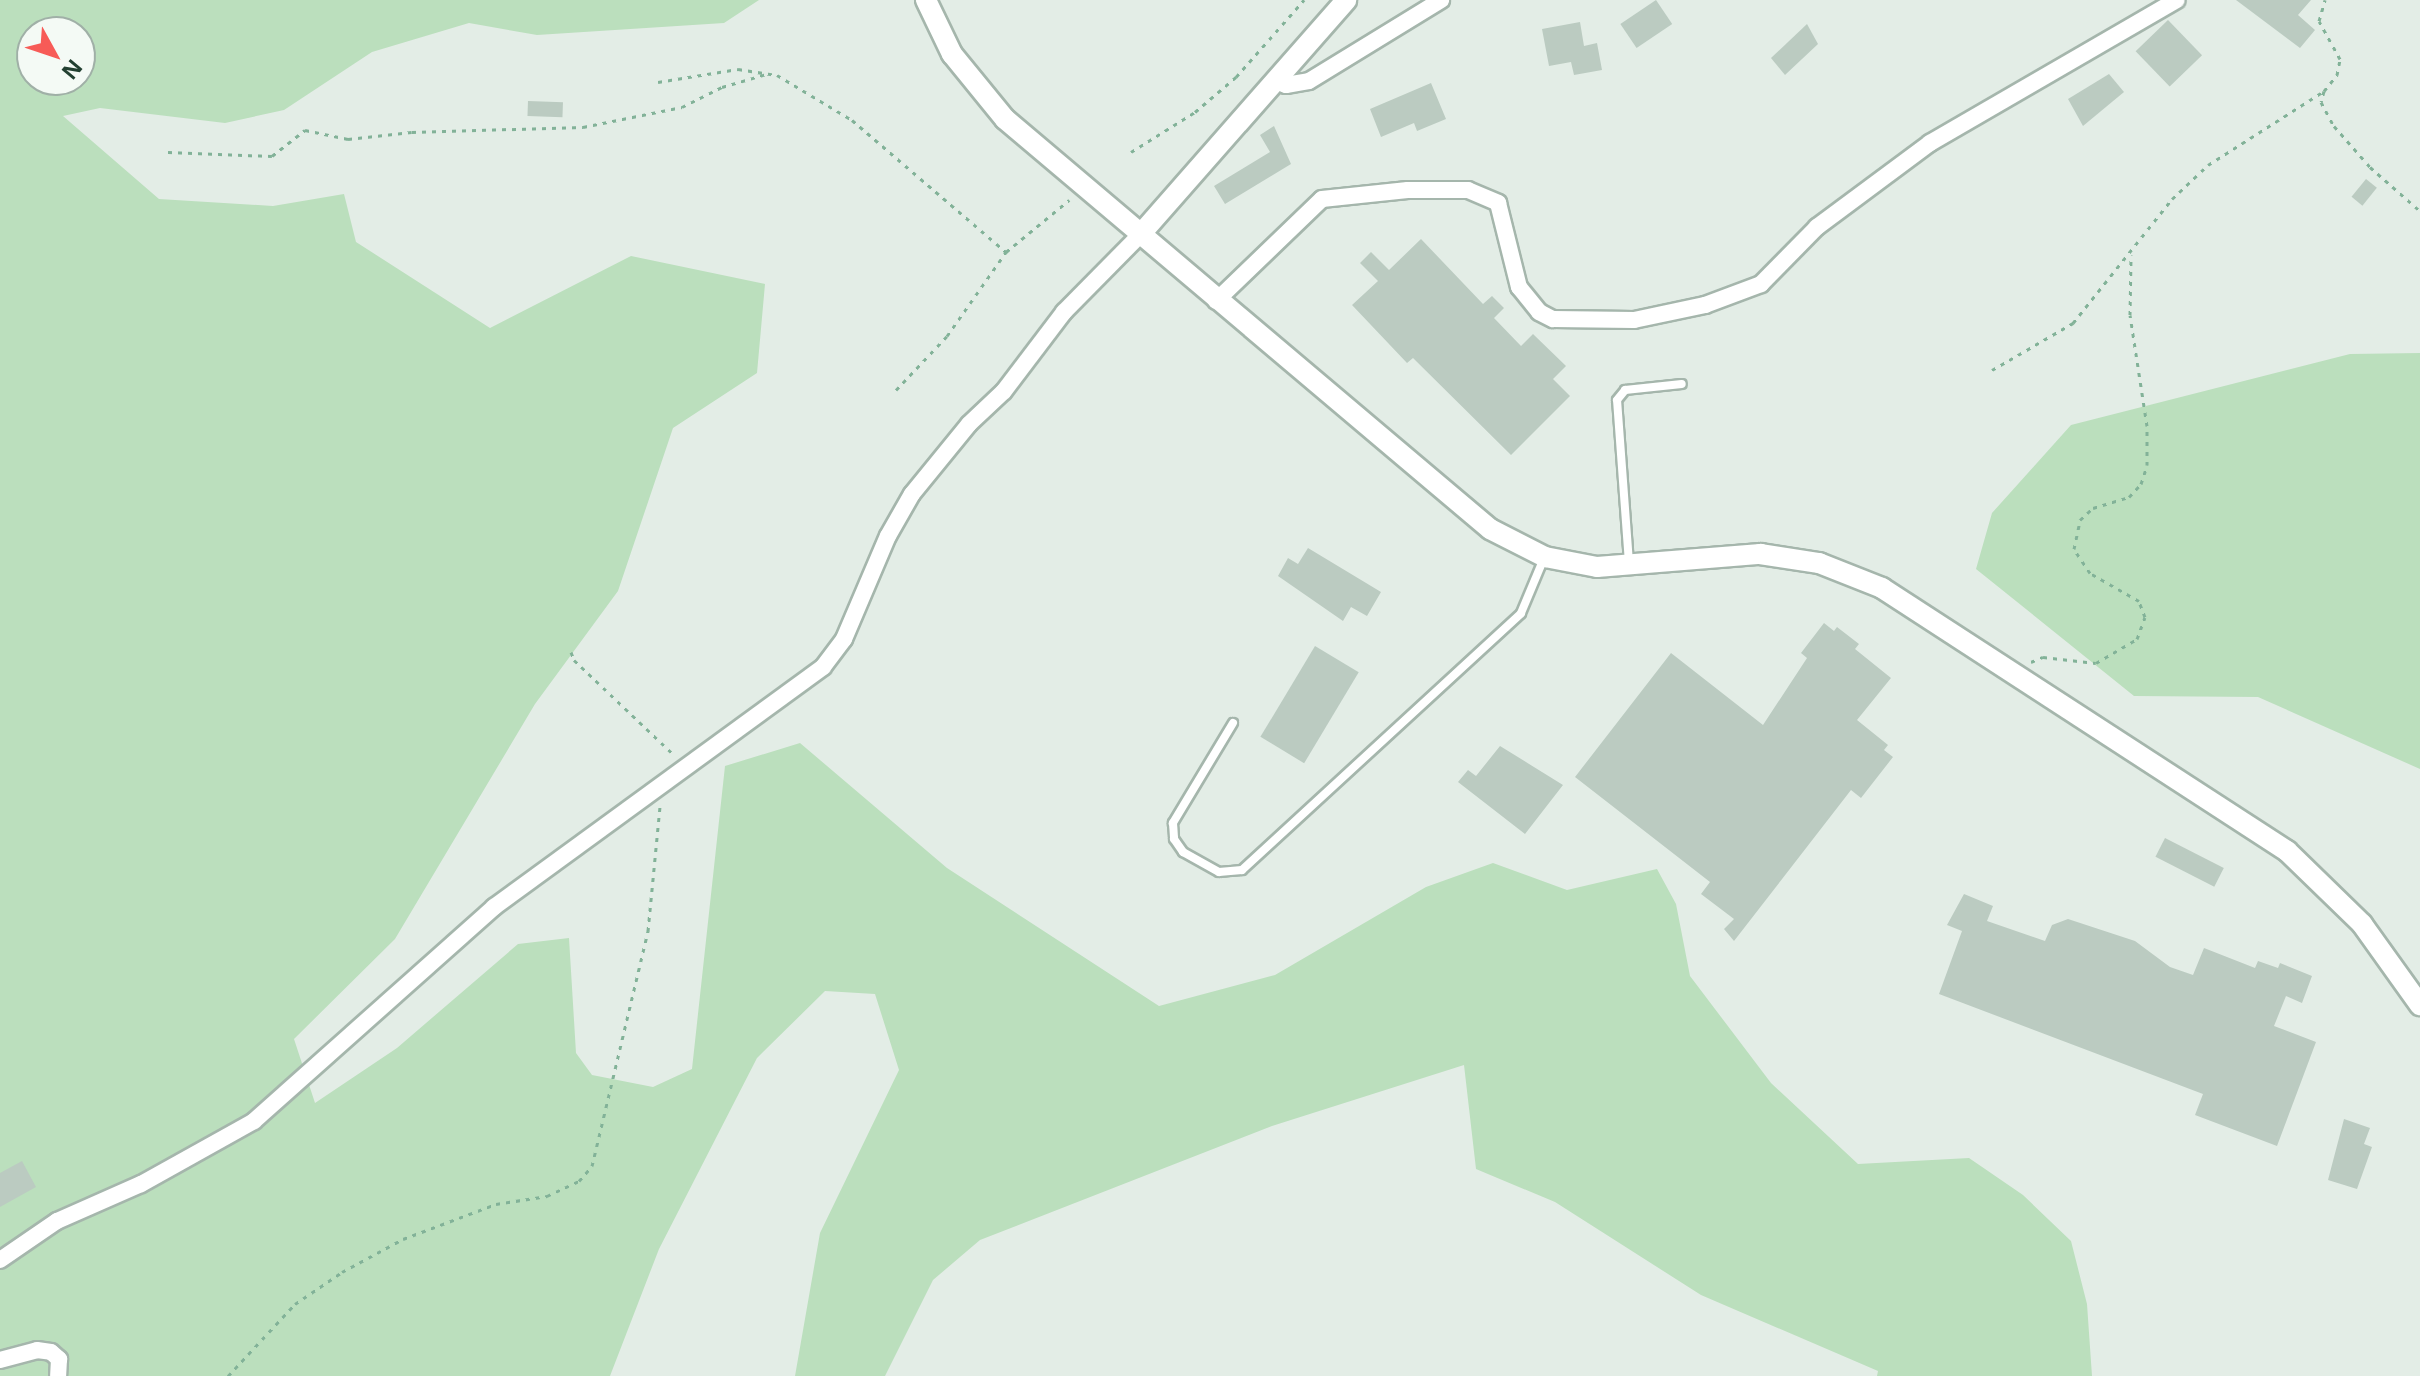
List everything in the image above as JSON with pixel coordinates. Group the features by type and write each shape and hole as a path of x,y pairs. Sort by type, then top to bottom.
{"street":[{"path":"926,0 969,79 1005,119 1473,517 1545,557 1597,567 1629,567 1760,554 1819,563 1882,588 2023,675 2287,851 2362,924 2420,1005"},
{"path":"0,1260 57,1221 141,1184 254,1121 494,907 689,768 835,656 912,494 969,424 1004,391 1064,312 1139,236 1346,0"},
{"path":"1274,80 1286,85 1309,81 1441,0"},
{"path":"1216,301 1322,199 1453,190 1480,192 1498,203 1519,287 1539,312 1553,319 1634,320 1705,305 1761,284 1817,227 1941,136 2177,0"},
{"path":"0,1360 37,1350 51,1352 59,1359 58,1376"}],"lane":[{"path":"1629,567 1617,400 1625,390 1682,384"},
{"path":"1233,723 1173,823 1174,839 1183,852 1219,872 1242,870 1521,613 1545,557"}],"path":[{"path":"1131,152 1195,112 1236,77 1304,0"},
{"path":"1992,370 2073,323 2131,255 2172,199 2208,165 2324,91 2337,75 2340,59 2319,21 2325,0"},
{"path":"658,82 715,71 770,73 852,120 1006,252"},
{"path":"168,152 272,156 305,130 348,139 412,132 583,127 682,107 722,87 770,73"},
{"path":"2324,91 2321,102 2334,126 2370,167 2420,211"},
{"path":"896,390 947,336 1006,252 1084,187"},
{"path":"2023,675 2031,662 2043,657 2096,663 2120,653 2137,639 2145,617 2139,601 2090,573 2074,549 2080,520 2093,508 2129,497 2141,484 2147,465 2147,426 2130,315 2131,255"},
{"path":"571,652 574,660 689,768"},
{"path":"228,1376 295,1304 342,1272 403,1239 496,1204 547,1196 579,1181 592,1166 648,931 662,787"}],"green space":[{"path":"0,0 759,0 724,23 537,35 469,23 372,52 284,110 225,123 100,108 63,116 159,199 273,206 344,194 356,242 490,328 631,256 765,284 757,373 673,428 618,591 535,704 395,939 294,1039 315,1103 397,1048 518,944 569,938 576,1053 592,1075 653,1087 692,1069 725,766 800,743 947,868 1159,1006 1275,975 1426,887 1493,863 1567,890 1657,869 1676,904 1690,976 1771,1083 1858,1164 1969,1158 2023,1195 2071,1241 2087,1304 2092,1376 1877,1376 1878,1371 1701,1295 1555,1202 1476,1169 1464,1065 1272,1126 980,1240 933,1280 885,1376 795,1376 820,1233 899,1070 875,994 825,991 757,1058 659,1249 610,1376 0,1376"},
{"path":"2420,353 2420,769 2258,697 2134,696 1976,569 1992,513 2071,425 2350,354"}],"building":[{"path":"1656,0 1672,24 1637,48 1620,24"},
{"path":"2236,0 2311,0 2298,15 2315,30 2300,48"},
{"path":"2168,20 2202,55 2170,87 2136,51"},
{"path":"1580,22 1584,46 1597,43 1602,70 1574,75 1571,62 1549,66 1542,29"},
{"path":"1807,24 1818,44 1785,75 1771,58"},
{"path":"2109,74 2124,92 2083,126 2068,99"},
{"path":"1431,83 1446,119 1417,131 1414,123 1381,137 1370,109"},
{"path":"528,101 563,102 562,117 527,116"},
{"path":"1274,126 1291,164 1225,204 1214,186 1270,152 1260,135"},
{"path":"2366,179 2377,188 2362,206 2352,197"},
{"path":"1421,239 1483,304 1492,296 1504,308 1494,318 1521,346 1533,334 1566,366 1553,379 1570,396 1511,455 1413,358 1407,363 1352,305 1378,281 1360,263 1371,252 1389,270"},
{"path":"1308,548 1381,592 1367,616 1351,607 1343,621 1278,576 1288,558 1298,564"},
{"path":"1824,623 1834,631 1837,627 1859,644 1855,649 1891,678 1857,720 1888,745 1884,750 1893,757 1861,798 1851,790 1734,941 1724,929 1734,919 1701,894 1710,882 1575,777 1671,653 1763,725 1807,658 1801,653"},
{"path":"1315,646 1359,672 1304,763 1260,737"},
{"path":"1500,746 1563,785 1525,834 1458,782 1468,770 1476,776"},
{"path":"2165,838 2224,868 2214,887 2155,857"},
{"path":"1964,894 1993,906 1987,921 2045,941 2052,925 2068,919 2135,941 2170,967 2193,975 2204,948 2255,968 2258,961 2278,968 2280,963 2312,976 2302,1003 2286,996 2274,1026 2316,1042 2277,1146 2195,1115 2203,1094 1939,994 1962,931 1947,925"},
{"path":"2344,1119 2370,1128 2364,1144 2372,1147 2357,1189 2328,1180"},
{"path":"22,1161 36,1187 0,1207 0,1173"}]}
